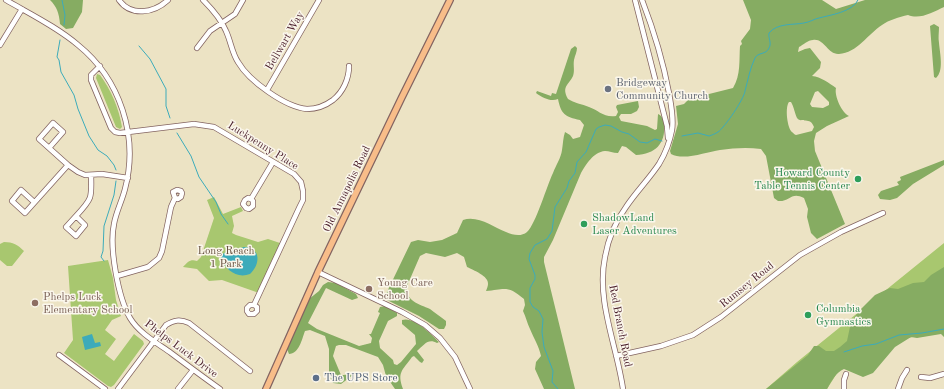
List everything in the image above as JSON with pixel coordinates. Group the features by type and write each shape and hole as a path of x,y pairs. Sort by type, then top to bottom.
{"main road":[{"name":"Old Annapolis Road","path":"266,389 318,272 404,92 450,0"}],"street":[{"name":"Phelps Luck Drive","path":"6,0 75,42 100,66 112,84 122,108 128,132 130,156 128,178 115,216 112,236 112,253 124,304 130,318 137,326 154,341 220,389"},
{"path":"119,0 130,9 147,11 161,6 168,0"},
{"path":"203,0 213,10 222,23 238,62 254,81 295,106 307,109 320,107 330,102 340,93 348,78 349,66"},
{"path":"197,48 210,31 235,14 243,0"},
{"name":"Bellwart Way","path":"267,90 319,0"},
{"name":"Red Branch Road","path":"635,0 667,126 668,140"},
{"name":"Red Branch Road","path":"623,389 604,294 603,268 608,246 618,219 659,163 672,131 672,116 664,64 658,42 642,0"},
{"path":"0,45 22,9"},
{"path":"100,66 91,75 91,80 112,128 115,132 128,132"},
{"path":"49,148 63,132 54,123 39,139 49,148 68,165 78,172 91,175 102,174 128,178"},
{"name":"Luckpenny Place","path":"128,132 187,124 208,125 221,130 289,171 301,182 303,200 254,305"},
{"path":"251,199 273,162"},
{"path":"34,202 21,190 12,201 25,213 68,165"},
{"path":"76,216 87,204 90,198 91,175"},
{"path":"117,276 148,267 159,258 162,251 170,207 174,198"},
{"name":"Rumsey Road","path":"616,356 661,346 693,335 721,317 800,255 841,232 883,213"},
{"path":"318,272 390,306 425,325 440,338 455,357 470,389"},
{"path":"118,389 166,325 174,321 183,321 189,324 250,371"},
{"path":"59,355 105,389"},
{"path":"178,389 193,370"},
{"path":"898,389 907,370"},
{"path":"844,389 846,374"},
{"path":"921,377 930,378 944,374"}],"green space":[{"path":"50,0 83,0 82,12 73,28 66,29 60,24 57,10"},
{"path":"743,0 822,0 836,9 865,0 944,0 944,7 931,13 917,17 908,15 882,25 857,47 845,53 835,54 817,40 809,41 799,47 798,52 810,48 821,62 820,68 812,76 828,82 836,88 836,95 839,104 849,116 816,133 814,141 815,151 845,224 817,239 811,233 807,217 808,209 804,198 800,196 793,196 782,201 778,201 774,198 766,156 761,149 730,149 682,157 671,154 670,151 678,124 676,106 684,104 689,99 733,88 736,83 738,73 740,46 742,44 741,41 750,29 751,20","holes":["818,91 829,102 829,105 823,108 812,107 810,104 815,92","789,102 791,102 799,120 808,121 812,124 814,127 812,131 796,135 791,131 788,125 787,116"]},
{"path":"934,24 939,27 941,62 940,71 936,78 934,77 930,26"},
{"path":"575,46 577,51 574,60 574,74 565,88 568,99 608,116 616,116 618,112 616,107 617,105 638,101 639,107 637,111 631,114 621,114 619,117 621,121 647,126 655,130 657,129 658,114 663,120 664,131 658,147 649,153 636,155 626,147 622,146 618,153 607,151 601,152 590,159 581,173 553,240 544,257 575,389 544,389 535,369 536,362 541,356 523,311 525,305 524,299 514,292 506,289 486,291 488,281 486,278 467,267 464,257 457,253 445,257 426,253 420,256 407,286 410,299 430,309 446,321 444,329 439,329 419,316 385,299 411,242 418,240 430,242 442,240 457,233 463,220 469,219 480,220 514,235 525,234 527,232 538,213 561,156 565,132 573,139 580,137 584,125 580,120 571,118 564,114 558,99 547,99 536,93 537,91 551,96 552,93 556,94 571,49"},
{"path":"97,74 100,75 104,81 114,100 121,120 122,127 120,129 116,127 96,78"},
{"path":"944,160 944,165 913,184 897,198 890,200 880,199 878,195 881,191 899,185 897,182 901,180 900,177"},
{"name":"Long Reach 1 Park","path":"214,197 223,214 241,207 243,211 232,216 234,226 232,233 258,242 268,239 283,244 259,293 222,280 209,281 197,269 183,267 189,261 197,261 201,257 214,218 207,200"},
{"path":"4,242 15,244 24,251 12,266 7,266 0,260 0,244"},
{"path":"944,243 944,330 851,351 827,389 766,389 797,362"},
{"path":"108,260 113,278 116,300 121,316 112,320 105,330 116,339 105,354 114,361 134,334 143,341 144,344 111,387 64,353 73,340 68,266"},
{"path":"944,267 944,337 941,334 917,338 911,337 895,347 873,373 863,377 844,369 841,370 832,380 827,389 766,389 808,355 814,346 819,346 826,351 834,351 847,341 851,322 859,311 875,295 890,288 898,289 913,283 924,282 931,275"},
{"path":"328,282 336,283 356,294 358,298 352,300 326,288 308,323 317,329 359,346 371,343 372,338 369,334 371,334 380,313 378,312 380,307 385,306 397,313 397,316 388,321 379,341 380,348 393,360 394,364 397,365 401,362 416,344 415,335 402,324 402,320 407,319 417,323 427,330 439,342 437,343 431,341 417,351 424,360 422,363 414,356 412,357 403,369 401,375 400,379 403,389 395,389 386,376 383,365 378,357 346,345 336,346 333,356 341,375 351,373 353,375 341,384 333,383 329,375 329,349 325,336 310,330 305,331 298,349 289,354 287,349 309,299"}],"water":[{"path":"244,247 254,250 258,258 256,266 250,274 236,274 225,266 221,257 224,253"},
{"path":"92,334 95,343 100,342 101,346 85,350 82,337"}],"waterway":[{"path":"62,0 65,15 64,25"},
{"path":"682,136 698,133 709,136 718,132 725,125 744,95 750,70 756,56 766,52 769,48 769,33 772,30 785,25 806,23 817,18 841,12 851,7 858,0"},
{"path":"60,40 57,57 61,72 74,95 89,136 98,150 107,156 116,170"},
{"path":"139,46 150,59 166,89 166,106 170,118"},
{"path":"558,389 552,382 553,371 544,347 542,332 543,319 539,311 533,307 530,302 530,288 535,279 529,259 530,253 535,245 547,239 552,231 555,207 575,173 577,162 586,152 596,129 605,125 611,126 629,134 640,142 647,143 655,139 662,141"},
{"path":"177,133 191,156 199,177 216,202 221,214 228,224"},
{"path":"104,261 101,257 103,251 104,226 114,195 116,181"},
{"path":"844,352 862,346 876,344 899,335 944,329"}],"place":[{"name":"Bridgeway Community Church","path":"608,89"},
{"name":"Howard County Table Tennis Center","path":"858,179"},
{"name":"ShadowLand Laser Adventures","path":"584,224"},
{"name":"Young Care School","path":"369,289"},
{"name":"Phelps Luck Elementary School","path":"35,303"},
{"name":"Columbia Gymnastics","path":"808,315"},
{"name":"The UPS Store","path":"316,378"}]}
